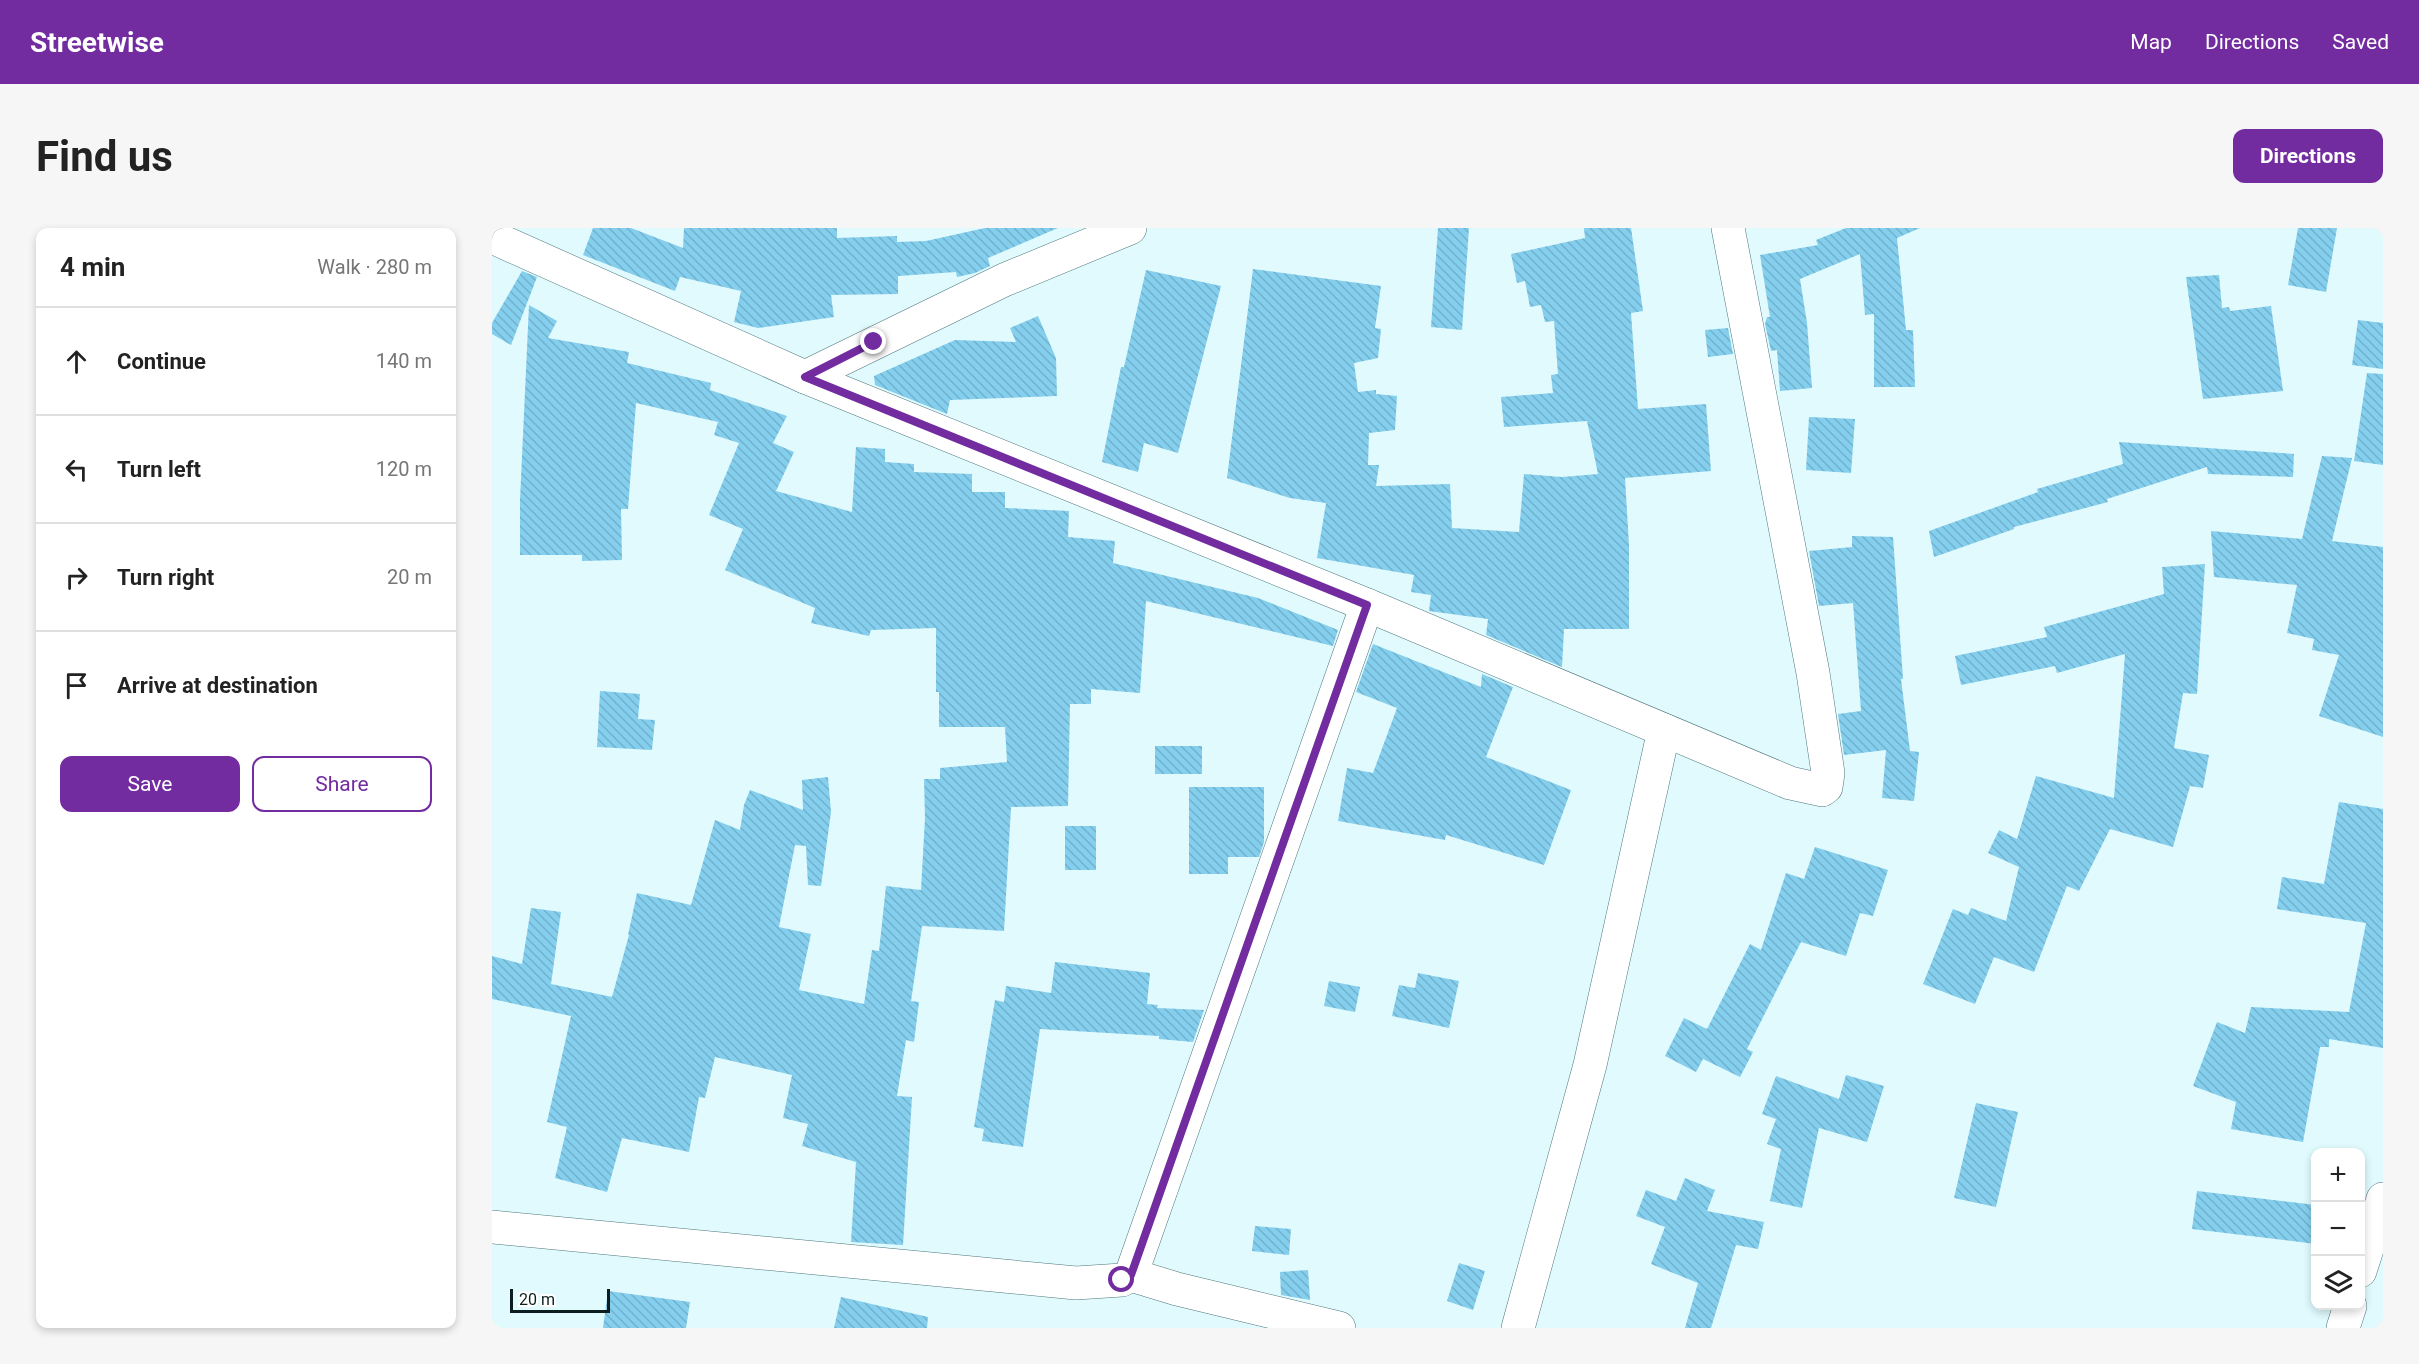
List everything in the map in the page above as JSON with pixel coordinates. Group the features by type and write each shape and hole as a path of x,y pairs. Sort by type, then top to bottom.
{"street":[{"path":"805,377 1004,280 1130,228"},
{"path":"492,237 805,377 1367,605 1790,783 1817,790 1826,787 1828,773 1813,673 1728,228"},
{"path":"492,1227 1076,1283 1122,1280 1131,1275 1367,605"},
{"path":"1518,1328 1590,1065 1664,730"},
{"path":"2365,1258 2383,1199"},
{"path":"1131,1275 1177,1289 1339,1328"},
{"path":"2343,1328 2348,1310"}],"building":[{"path":"593,228 631,228 683,248 684,228 837,228 837,238 897,236 897,242 926,241 985,228 1058,228 988,258 990,266 975,273 957,277 956,272 898,276 898,294 831,295 834,317 758,328 734,322 741,291 680,277 675,291 583,255"},
{"path":"1438,228 1469,228 1462,330 1431,327"},
{"path":"1584,228 1631,228 1643,311 1631,313 1638,409 1706,404 1711,471 1625,478 1629,545 1629,629 1564,629 1562,667 1486,635 1488,619 1429,611 1431,595 1411,592 1414,575 1317,558 1326,503 1290,498 1227,478 1253,269 1381,286 1375,328 1381,329 1378,358 1354,363 1358,392 1376,390 1376,394 1397,396 1395,430 1369,433 1368,465 1379,465 1376,486 1450,484 1452,528 1519,532 1524,474 1562,477 1598,474 1587,421 1504,427 1501,397 1553,393 1551,375 1558,374 1554,321 1545,322 1541,305 1530,307 1525,281 1517,283 1511,254 1585,238"},
{"path":"1846,228 1920,228 1897,238 1906,330 1913,330 1915,387 1874,387 1874,314 1865,315 1860,254 1800,279 1807,323 1812,388 1780,391 1777,350 1771,351 1765,324 1767,317 1770,317 1760,255 1818,245 1816,240"},
{"path":"2298,228 2337,228 2326,292 2288,285"},
{"path":"1146,270 1221,286 1178,453 1144,443 1138,472 1102,462 1121,367 1124,367"},
{"path":"522,271 537,277 511,345 492,334 492,323"},
{"path":"2219,275 2222,308 2229,307 2230,311 2271,306 2283,391 2203,399 2186,277"},
{"path":"529,305 557,321 548,338 629,352 627,363 711,383 710,390 787,416 773,443 794,452 776,491 852,512 856,447 885,449 885,462 914,464 914,472 972,474 972,492 1005,492 1005,508 1069,511 1068,537 1115,541 1113,563 1258,598 1338,630 1333,646 1146,601 1140,693 1091,689 1091,704 1070,704 1068,806 1011,807 1004,931 922,926 911,1001 919,1002 914,1042 906,1040 897,1096 912,1097 903,1245 851,1242 856,1162 802,1146 808,1124 783,1118 792,1075 715,1057 705,1098 699,1097 689,1152 622,1138 607,1192 555,1178 567,1127 547,1122 571,1016 492,999 492,956 522,964 531,908 561,912 551,984 612,997 629,935 637,893 691,905 715,820 740,830 744,805 750,790 803,810 802,780 828,777 831,812 821,886 808,885 806,846 795,845 779,927 811,934 799,990 864,1004 872,950 879,951 886,886 921,890 925,818 924,779 940,779 940,768 1007,762 1005,727 939,727 939,692 936,692 936,628 871,630 869,636 811,623 815,608 725,570 743,529 709,515 739,443 714,435 718,422 636,403 628,509 621,509 622,560 582,561 582,555 520,555 520,500"},
{"path":"1038,316 1056,358 1057,396 950,400 947,414 875,385 874,376 955,340 1016,342 1010,328"},
{"path":"2358,320 2383,323 2383,369 2352,365"},
{"path":"1728,328 1733,354 1708,357 1705,330"},
{"path":"2367,373 2383,374 2383,465 2354,461"},
{"path":"1809,417 1855,419 1851,473 1806,470"},
{"path":"2119,442 2294,454 2293,477 2208,474 2207,467 2107,499 2108,502 2014,527 2014,529 1934,557 1929,531 2038,492 2037,489 2123,464"},
{"path":"2322,456 2352,458 2332,541 2383,547 2383,737 2319,716 2339,655 2312,650 2314,639 2287,633 2297,585 2214,577 2211,531 2302,539"},
{"path":"1852,536 1893,537 1903,679 1901,679 1910,751 1919,752 1914,801 1882,798 1886,750 1844,755 1838,714 1861,711 1853,603 1819,606 1809,551 1852,547"},
{"path":"2205,564 2197,694 2183,693 2174,748 2209,755 2203,788 2190,786 2173,847 2110,829 2079,891 2067,886 2034,972 1994,957 1975,1004 1923,984 1953,909 1968,915 1971,908 2006,921 2019,867 1988,853 1999,830 2017,839 2036,776 2114,798 2125,654 2057,673 2055,666 1961,685 1955,656 2047,637 2044,627 2164,594 2162,567"},
{"path":"1373,644 1481,687 1482,674 1513,687 1486,757 1571,790 1544,865 1446,835 1445,840 1338,821 1347,768 1373,773 1397,708 1356,692"},
{"path":"600,691 640,694 638,719 655,720 652,750 597,747"},
{"path":"1155,746 1202,746 1202,774 1155,774"},
{"path":"1189,787 1264,787 1264,842 1259,857 1228,857 1228,874 1189,874"},
{"path":"2339,802 2383,809 2383,1048 2329,1039 2329,1047 2320,1047 2303,1142 2231,1129 2236,1102 2193,1086 2217,1022 2245,1033 2251,1007 2349,1012 2366,923 2277,909 2282,877 2324,884"},
{"path":"1065,826 1096,826 1096,870 1065,870"},
{"path":"1815,847 1888,870 1873,916 1860,913 1846,956 1801,942 1747,1049 1753,1052 1740,1077 1703,1059 1696,1072 1665,1056 1684,1018 1707,1029 1750,944 1761,950 1786,873 1804,879"},
{"path":"1055,962 1150,973 1147,1004 1158,1005 1157,1008 1204,1010 1193,1042 1159,1039 1159,1036 1040,1029 1023,1147 982,1141 984,1129 974,1127 995,1000 1004,1002 1006,986 1051,993"},
{"path":"1418,973 1459,981 1449,1028 1392,1016 1399,985 1415,988"},
{"path":"1329,981 1360,987 1355,1012 1324,1006"},
{"path":"1846,1075 1884,1086 1867,1142 1819,1128 1802,1208 1770,1201 1781,1149 1767,1144 1776,1119 1762,1114 1776,1076 1839,1099"},
{"path":"1976,1103 2018,1112 1996,1207 1954,1198"},
{"path":"1685,1178 1715,1190 1707,1211 1764,1222 1758,1249 1736,1245 1711,1328 1685,1328 1698,1283 1651,1264 1665,1227 1636,1216 1646,1190 1676,1201"},
{"path":"2197,1191 2311,1204 2311,1243 2192,1229"},
{"path":"1255,1226 1291,1229 1289,1255 1252,1251"},
{"path":"1459,1263 1485,1271 1473,1310 1447,1301"},
{"path":"1308,1270 1310,1300 1281,1295 1280,1272"},
{"path":"608,1291 690,1302 686,1328 603,1328"},
{"path":"841,1297 928,1317 927,1328 834,1328"}],"route":[{"path":"874,342 805,377 1367,605 1131,1275 1122,1280"}]}
